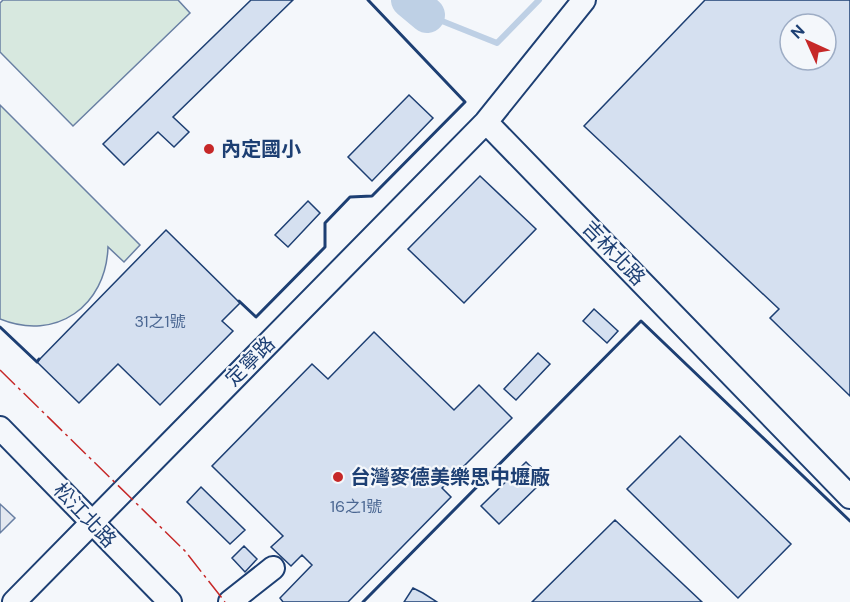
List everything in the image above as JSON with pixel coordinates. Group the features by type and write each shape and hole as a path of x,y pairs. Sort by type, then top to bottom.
{"street":[{"path":"486,122 584,0"},
{"name":"吉林北路","path":"486,122 850,497"},
{"name":"定寧路","path":"14,602 486,122"},
{"name":"松江北路","path":"0,428 170,602"},
{"path":"230,602 273,568"}],"shaded area":[{"path":"3,0 178,0 190,13 73,126 0,52 0,3"},
{"path":"0,105 140,245 124,262 108,247 105,268 88,302 74,314 58,322 40,326 21,325 0,319"},
{"path":"0,504 15,518 0,533"}],"building":[{"path":"251,0 293,0 173,117 189,132 174,147 158,132 124,165 103,144"},
{"path":"705,0 850,0 850,396 770,318 779,309 584,126"},
{"path":"409,95 433,118 372,181 348,157"},
{"path":"480,176 536,229 464,303 408,249"},
{"path":"308,201 320,213 288,247 275,235"},
{"path":"166,230 240,303 222,321 233,331 160,405 118,364 79,403 37,362"},
{"path":"594,309 618,331 607,343 583,321"},
{"name":"台灣麥德美樂思中壢廠","path":"374,332 454,410 479,385 512,418 442,488 451,497 348,602 283,602 280,598 312,565 302,555 291,566 271,547 283,536 212,466 312,364 328,379"},
{"path":"538,353 550,364 516,400 504,389"},
{"path":"680,436 791,544 738,598 627,489"},
{"path":"526,462 544,480 499,524 481,506"},
{"path":"201,487 245,530 230,544 187,502"},
{"path":"615,520 702,602 532,602"},
{"path":"244,546 257,559 245,572 232,558"},
{"path":"413,588 423,593 437,602 404,602"}],"waterway":[{"path":"409,0 427,15"},
{"path":"427,15 497,43 539,0"}],"wall":[{"path":"239,301 256,317 325,247 325,223 350,197 372,196 465,102 368,0"},
{"path":"363,602 641,321 850,521"},
{"path":"0,327 37,362 39,359"}],"power":[{"path":"0,370 185,551 225,602"}],"place":[{"name":"內定國小","path":"209,149"},
{"name":"台灣麥德美樂思中壢廠","path":"338,477"}]}
